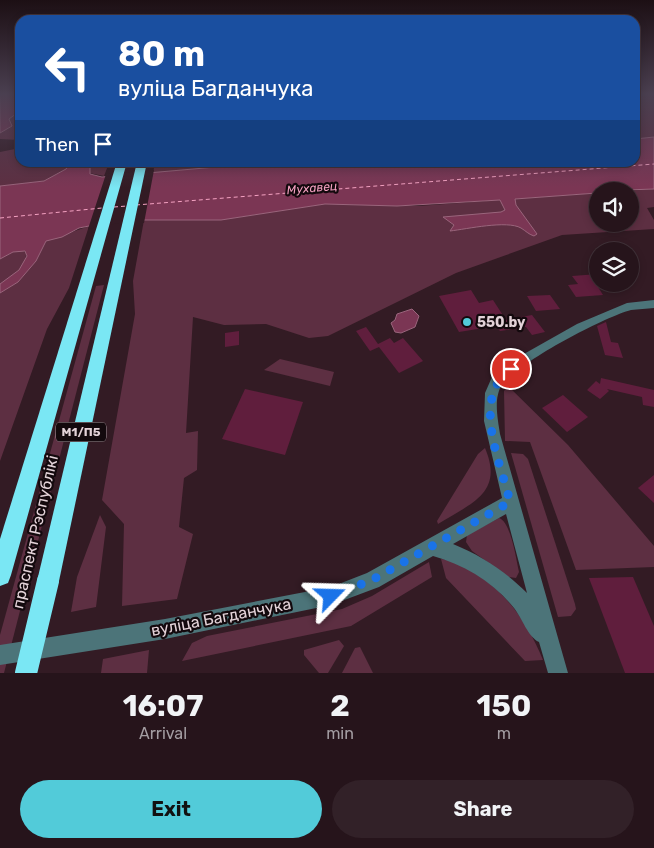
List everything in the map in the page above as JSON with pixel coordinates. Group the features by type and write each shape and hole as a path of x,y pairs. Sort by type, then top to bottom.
{"highway":[{"name":"праспект Рэспублікі","path":"0,575 121,167"},
{"name":"праспект Рэспублікі","path":"26,673 141,167"}],"street":[{"path":"556,669 510,502 491,424 491,401 497,381 511,369 551,344 606,315 630,306 654,304"},
{"name":"вуліца Багданчука","path":"0,655 165,629 331,596 372,580 510,502"},
{"path":"430,546 463,556 513,591 527,606 556,669"}],"shaded area":[{"path":"9,125 15,125 15,140 0,139 0,133 9,128"},
{"path":"640,125 654,125 654,137 640,138"},
{"path":"15,149 15,167 68,167 44,181 0,186 0,152"},
{"path":"90,167 107,167 104,176 89,173"},
{"path":"154,167 247,167 153,173"},
{"path":"654,189 654,207 647,208 654,220 654,229 639,230 639,190"},
{"path":"589,194 589,232 608,232 562,235 456,273 328,336 309,338 266,324 224,325 193,317 186,433 198,431 197,470 184,478 179,527 193,534 177,599 122,606 124,524 102,500 135,314 133,281 144,220 234,218 325,204 418,206"},
{"path":"89,226 69,288 47,329 0,461 0,293 18,282 36,261 46,241"},
{"path":"22,250 26,253 24,263 13,275 0,284 0,259 13,252"},
{"path":"104,285 4,673 0,673 0,635 96,286"},
{"path":"280,359 334,372 330,386 264,370"},
{"path":"508,386 568,445 654,546 654,567 576,570 530,442 505,441 504,391"},
{"path":"485,448 490,463 490,476 487,486 473,503 438,524 437,521 478,454"},
{"path":"511,453 523,454 528,459 575,604 576,609 571,616 558,617"},
{"path":"100,515 106,527 96,607 71,612 77,577"},
{"path":"499,518 507,526 510,533 519,572 516,578 504,574 472,551 466,542 467,535"},
{"path":"441,559 454,562 476,574 501,594 521,618 543,660 525,661 446,578"},
{"path":"429,562 432,577 351,626 182,661 192,643 207,636 342,609 372,596"},
{"path":"339,640 344,646 328,673 319,673 304,655 304,650"},
{"path":"360,647 373,673 342,673 355,648"},
{"path":"149,650 147,673 101,673 103,659"}],"water":[{"path":"0,125 12,125 12,126 0,133"},
{"name":"Мухавец","path":"654,137 654,189 639,190 639,182 589,182 589,194 515,199 516,205 537,234 534,236 521,228 506,225 450,231 454,225 443,217 501,212 505,210 500,200 397,206 325,204 221,220 119,220 79,228 62,237 46,241 36,261 18,282 0,293 0,284 19,270 27,256 25,251 13,252 0,259 0,186 44,181 68,167 90,167 90,174 102,177 216,167 640,167 640,138"},
{"path":"412,309 419,316 415,327 401,333 395,332 391,323 395,320 397,314"}],"pier":[{"path":"154,170 144,223 119,223 88,229 106,174"}],"building":[{"path":"589,275 589,292 601,292 603,295 576,297 568,285 578,284 572,276"},
{"path":"471,290 479,303 493,300 506,320 532,315 545,332 532,335 526,327 500,331 496,326 459,332 439,296"},
{"path":"550,295 560,309 536,311 527,296"},
{"path":"606,322 611,342 618,343 623,358 605,355 597,326"},
{"path":"366,327 378,344 390,338 394,343 403,338 423,361 399,373 379,347 370,351 356,331"},
{"path":"239,331 239,345 225,347 225,333"},
{"path":"601,378 654,390 654,407 643,405 642,397 607,389 609,391 600,399 587,390 596,381 600,384"},
{"path":"245,389 303,402 285,455 222,439"},
{"path":"563,395 588,417 567,432 542,408"},
{"path":"654,475 654,503 638,488"},
{"path":"633,577 654,626 654,673 625,673 589,578"}],"ferry route":[{"path":"640,165 654,164"},
{"path":"136,205 616,167"},
{"path":"114,207 127,206"},
{"path":"0,218 102,208"}],"place":[{"name":"550.by","path":"467,322"}],"route":[{"path":"331,596 372,580 510,502 493,434 490,412 493,389 497,381 511,369"}]}
